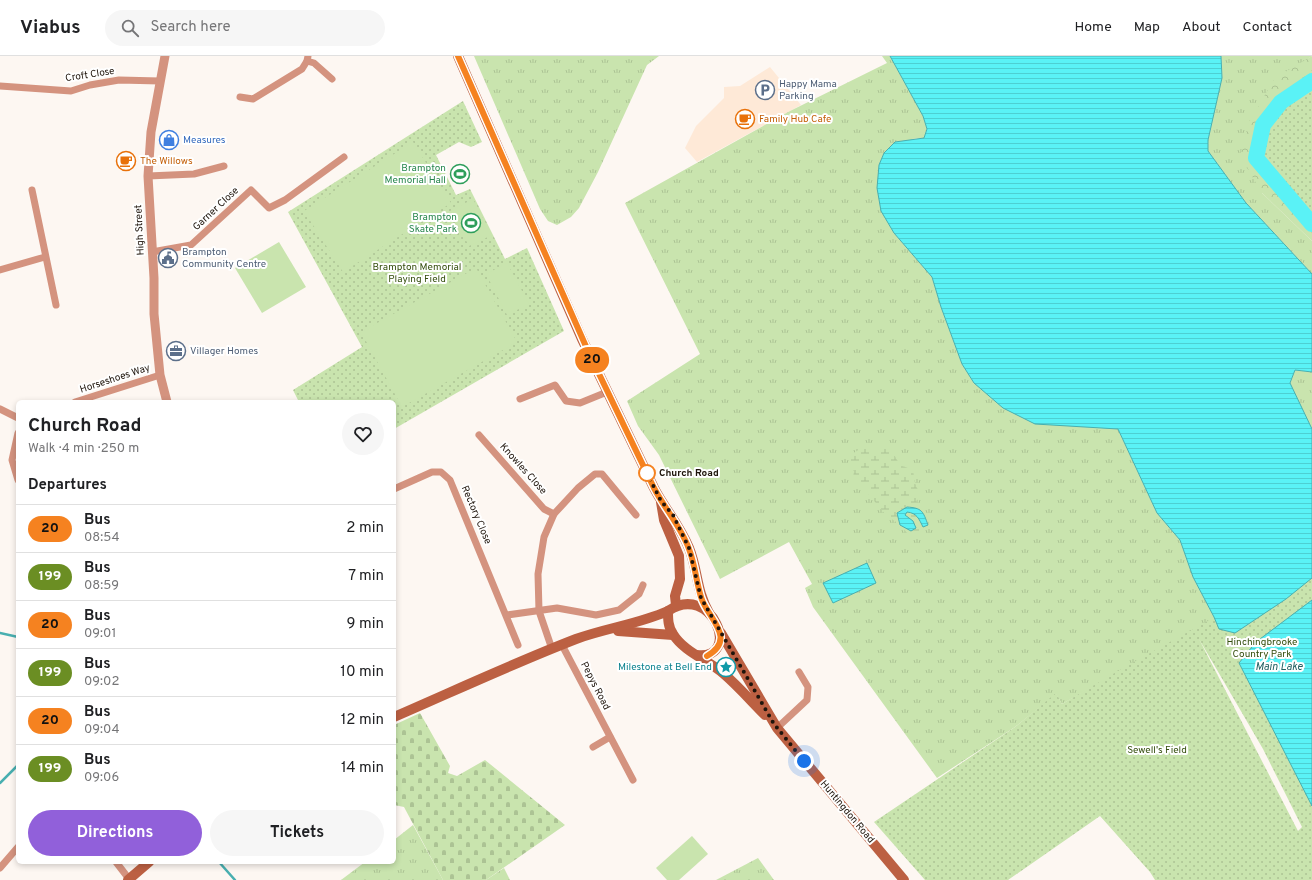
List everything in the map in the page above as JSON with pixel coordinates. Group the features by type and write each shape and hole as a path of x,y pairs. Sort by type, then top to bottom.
{"main road":[{"path":"458,56 607,392 661,501 673,515 689,548 701,598 775,726"},
{"path":"661,501 664,520 680,560 680,579 668,619 673,635 687,649 708,661 724,674 775,726"},
{"path":"396,716 463,686 585,636 653,618 672,608 693,603 709,613"},
{"path":"608,631 673,635"},
{"path":"697,655 707,656 715,651 720,645 721,633"},
{"name":"Huntingdon Road","path":"775,726 904,880"},
{"path":"128,880 147,864"}],"street":[{"name":"High Street","path":"165,56 151,132 148,176 154,314 160,375 166,400"},
{"path":"240,96 253,99 302,69 307,58 332,79"},
{"name":"Croft Close","path":"0,86 70,91 90,85 119,80 160,81"},
{"name":"Garner Close","path":"152,252 191,245 251,190 269,208 285,200 344,157"},
{"path":"148,176 194,174 224,166"},
{"path":"32,190 56,305"},
{"path":"0,270 45,257"},
{"name":"Horseshoes Way","path":"81,400 160,375"},
{"path":"520,399 554,385 566,401 580,403 607,392"},
{"path":"0,409 16,417"},
{"name":"Knowles Close","path":"479,435 544,508 554,514"},
{"path":"16,442 12,460 16,473"},
{"name":"Rectory Close","path":"396,488 432,472 441,472 450,480 507,615 518,645"},
{"path":"552,649 539,611 538,574 544,537 554,514 578,488 595,474 602,474 636,515"},
{"path":"507,615 557,608 596,615 619,610 639,594 643,584"},
{"name":"Pepys Road","path":"562,645 633,780"},
{"path":"775,726 807,700 808,687 799,672"},
{"path":"593,747 610,737"},
{"path":"0,868 16,849"},
{"path":"117,864 128,880"}],"shaded area":[{"path":"770,67 801,105 697,162 685,148 696,126 724,98 724,87 740,86"}],"green space":[{"path":"474,56 659,56 647,65 598,172 579,208 571,217 557,225 548,221 540,209"},
{"path":"882,56 890,56 923,116 927,129 924,138 912,139 894,233 932,277 941,307 962,364 974,383 1076,425 1118,429 1157,513 1180,540 1193,577 1219,629 1208,623 1062,704 1056,694 1015,727 937,778 813,607 805,588 812,584 789,542 720,579 659,455 638,426 627,401 700,354 625,203 790,111 887,63"},
{"path":"1221,56 1312,56 1301,64 1262,193 1312,241 1312,274 1246,203 1208,151 1208,140 1222,78"},
{"path":"1312,56 1312,241 1262,193 1240,156 1249,122 1275,78"},
{"path":"1312,81 1312,224 1256,158 1263,125 1281,102"},
{"name":"Brampton Memorial Playing Field","path":"463,101 482,142 471,147 459,142 436,155 456,195 470,189 505,259 527,248 564,331 396,428 396,400 298,400 293,390 362,347 288,212"},
{"path":"413,142 451,203 343,272 304,211"},
{"name":"Brampton Skate Park","path":"473,199 492,235 469,246 450,211"},
{"path":"279,242 306,287 262,313 235,268"},
{"path":"507,263 529,304 507,315 486,274"},
{"path":"476,268 517,342 402,407 361,332"},
{"path":"1295,370 1312,372 1312,429 1290,383"},
{"path":"885,445 892,451 900,465 913,470 915,483 921,497 916,501 917,508 936,525 925,529 912,538 900,525 885,514 866,491 853,482 854,468 847,457 865,446 874,450"},
{"name":"Sewell's Field","path":"1312,563 1312,880 1155,880 1150,872 1100,816 1008,880 925,880 874,822 1015,727 1056,693 1062,704 1123,668","holes":["1199,639 1263,749 1302,827 1298,831"]},
{"path":"420,713 450,766 448,773 457,776 485,760 565,825 486,880 443,880 404,807 396,805 396,724"},
{"path":"413,825 443,880 341,880 362,864 396,864 396,838"},
{"path":"692,836 708,854 679,880 667,880 656,868"},
{"path":"758,858 774,880 716,880"},
{"path":"504,868 510,880 486,880"}],"water":[{"path":"890,56 1221,56 1222,78 1208,140 1208,151 1246,203 1312,274 1312,372 1295,370 1290,383 1312,429 1312,578 1286,599 1235,633 1219,629 1193,577 1180,540 1157,513 1118,429 1035,424 1003,408 974,383 962,364 941,307 932,277 894,233 881,211 877,188 879,165 884,153 895,142 924,138 927,129 923,116"},
{"path":"907,507 919,509 925,516 928,525 923,527 915,515 907,512 905,515 913,521 916,528 911,531 900,525 897,513"},
{"path":"867,563 876,583 833,603 823,583"},
{"name":"Main Lake","path":"1312,600 1312,806 1239,663 1256,642"}],"waterway":[{"path":"1312,81 1281,102 1263,125 1256,158 1312,224"},
{"path":"0,633 16,637"},
{"path":"0,783 16,767"},
{"path":"221,864 235,880"}],"bus line":[{"name":"20","path":"458,56 599,375 654,488 661,501 673,515 689,548 701,598 721,633 720,645 715,651 707,656"}],"place":[{"name":"Happy Mama Parking","path":"765,90"},
{"name":"Family Hub Cafe","path":"745,119"},
{"name":"Measures","path":"169,140"},
{"name":"The Willows","path":"126,161"},
{"name":"Brampton Memorial Hall","path":"460,174"},
{"name":"Brampton Skate Park","path":"471,223"},
{"name":"Brampton Community Centre","path":"168,258"},
{"name":"Villager Homes","path":"176,351"},
{"name":"Church Road","path":"647,473"},
{"name":"Milestone at Bell End","path":"726,667"}],"route":[{"path":"647,473 661,501 673,515 689,548 701,598 774,724 804,761"}],"park label":[{"name":"Hinchingbrooke Country Park","path":"1262,648"}]}
